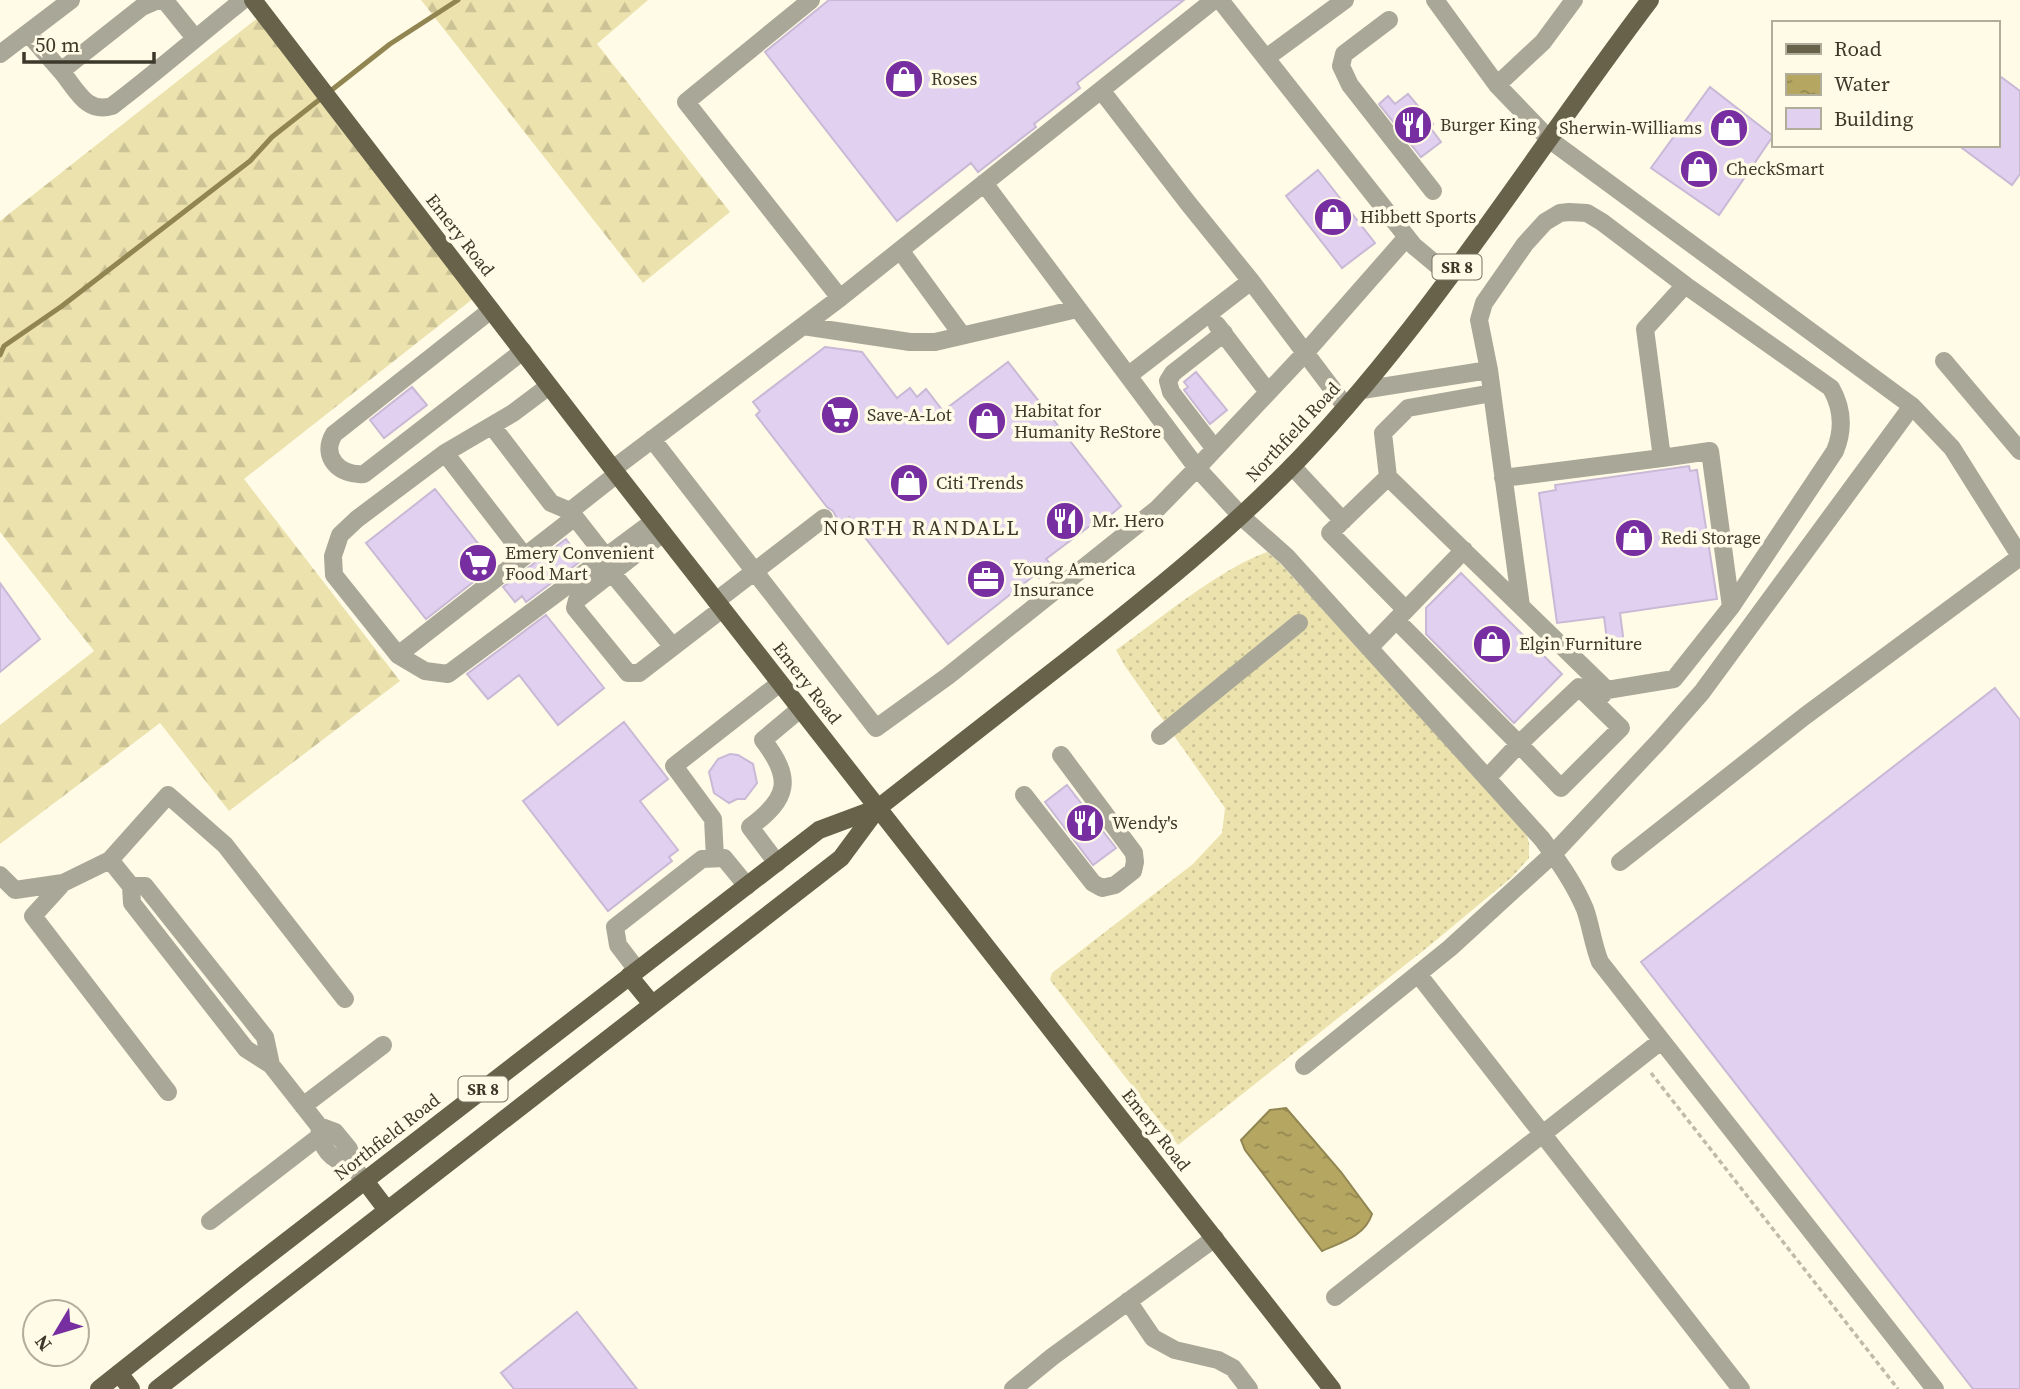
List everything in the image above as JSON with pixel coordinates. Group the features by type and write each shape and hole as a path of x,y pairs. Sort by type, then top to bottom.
{"main road":[{"name":"Emery Road","path":"253,0 719,605 1332,1389"},
{"name":"Northfield Road","path":"157,1389 841,858 878,808 1176,574 1242,517 1362,390 1450,276 1650,0"},
{"name":"Northfield Road","path":"99,1389 819,830 878,808"},
{"path":"633,973 652,1004"},
{"path":"365,1181 387,1210"},
{"path":"119,1373 131,1389"}],"street":[{"path":"0,54 71,0"},
{"path":"61,71 142,7 159,0 166,2 195,38"},
{"path":"28,33 91,107 102,110 113,106 175,58 195,38 243,0"},
{"path":"811,0 686,102 840,298"},
{"path":"398,655 573,514 615,471 652,439 840,298 1214,0"},
{"path":"1220,0 1407,237 1450,276"},
{"path":"1266,58 1345,0"},
{"path":"1435,0 1497,85 1550,140 1912,406 1952,449 2020,557 1805,716 1620,862"},
{"path":"1497,85 1543,42 1574,0"},
{"path":"1389,20 1344,54 1341,66 1350,85 1433,191"},
{"path":"1101,90 1346,407"},
{"path":"984,183 1197,468 1242,517 1287,556 1488,777 1553,854 1574,884 1586,913 1592,942 1600,962 1935,1389"},
{"path":"1488,777 1579,687 1601,696 1674,679 1731,607 1835,452 1842,435 1839,401 1831,388 1587,213 1560,213 1545,222 1525,244 1484,303 1479,320 1489,370 1521,606"},
{"path":"652,439 876,728 948,676 1157,509 1306,352 1407,237"},
{"path":"900,250 962,335"},
{"path":"1129,375 1251,281"},
{"path":"1662,458 1644,329 1685,285"},
{"path":"803,326 910,342 935,342 1077,309"},
{"path":"491,310 334,434 329,443 329,453 338,467 351,475 364,474 523,351"},
{"path":"1208,315 1268,392"},
{"path":"1215,449 1171,391 1168,381 1173,373 1224,333"},
{"path":"1944,361 2020,451"},
{"path":"1362,390 1489,370"},
{"path":"550,386 492,426 445,453 357,519 340,536 332,556 334,575 398,655 425,671 448,674 609,565 659,527"},
{"path":"1388,477 1330,533 1401,615 1561,788 1621,729 1601,696 1521,606 1388,477 1382,433 1408,408 1492,393"},
{"path":"1304,1066 1450,948 1553,854 1702,692 1912,406"},
{"path":"492,426 551,503 573,514 673,647"},
{"path":"1503,478 1710,452 1731,607"},
{"path":"445,453 519,549"},
{"path":"1292,466 1343,521"},
{"path":"609,565 577,600 575,608 628,673 639,673 673,647 755,569 824,518"},
{"path":"1369,648 1464,550"},
{"path":"1160,736 1299,623"},
{"path":"715,858 713,819 674,766 780,683"},
{"path":"777,863 750,827 776,805 781,795 782,783 775,756 762,740 800,709"},
{"path":"1024,795 1093,883 1107,889 1133,870 1134,853 1061,755"},
{"path":"168,1093 33,916 63,884 110,860 168,795 225,845 345,999"},
{"path":"633,973 618,945 615,927 702,859 724,858 747,886"},
{"path":"110,860 131,886 145,886 265,1037 271,1065 320,1131"},
{"path":"0,876 15,890 63,884"},
{"path":"1418,974 1741,1389"},
{"path":"1335,1297 1661,1041"},
{"path":"303,1106 383,1045"},
{"path":"210,1221 320,1131 335,1132 349,1149 352,1166 365,1181"},
{"path":"1013,1389 1052,1357 1215,1238"},
{"path":"1128,1301 1153,1338 1175,1350 1218,1360 1233,1368 1250,1389"}],"path":[{"path":"1651,1073 1898,1389"}],"green space":[{"path":"421,0 648,0 597,44 730,212 643,283"},
{"path":"264,13 479,294 244,479 400,681 229,811 160,723 0,844 0,725 94,651 0,532 0,221"},
{"path":"1267,552 1525,829 1529,858 1512,877 1429,946 1178,1145 1050,980 1052,973 1193,864 1222,833 1225,808 1116,650 1209,583"}],"water":[{"path":"1286,1108 1341,1172 1372,1214 1369,1222 1358,1233 1322,1251 1245,1150 1241,1140 1270,1110"}],"building":[{"path":"829,0 1184,0 1077,83 1080,88 1034,124 1036,127 978,172 971,163 897,221 765,52"},
{"path":"1999,75 2020,91 2020,174 2012,185 1961,147 1999,147"},
{"path":"1710,87 1772,135 1719,215 1651,168"},
{"path":"1408,94 1433,124 1430,127 1441,142 1421,157 1379,104 1388,96 1395,104"},
{"path":"1318,170 1375,243 1342,268 1286,196"},
{"path":"825,347 862,352 897,398 910,388 917,397 926,389 943,411 1008,362 1121,506 1106,519 1103,516 1046,559 1053,567 1039,578 1036,574 948,644 849,517 840,524 833,511 827,507 756,415 760,411 753,402"},
{"path":"1196,372 1227,410 1210,424 1184,390 1188,387 1184,382"},
{"path":"412,387 427,405 384,438 370,420"},
{"path":"1689,466 1690,471 1697,470 1717,599 1620,613 1624,644 1608,647 1604,617 1557,623 1539,493 1556,490 1555,485"},
{"path":"435,489 495,565 426,619 366,543"},
{"path":"566,539 582,560 526,602 522,596 515,602 503,587"},
{"path":"1461,573 1562,674 1514,723 1426,634 1426,608"},
{"path":"0,583 40,639 0,672"},
{"path":"546,615 604,688 558,725 519,675 488,699 467,674"},
{"path":"1995,688 2020,720 2020,1389 1973,1389 1641,962"},
{"path":"624,722 668,779 640,801 678,850 669,857 672,861 608,911 523,801"},
{"path":"730,754 738,755 753,764 757,783 745,799 729,803 714,793 709,772 718,759"},
{"path":"1067,785 1116,848 1093,865 1045,802"},
{"path":"577,1312 637,1389 514,1389 501,1373"}],"waterway":[{"path":"0,355 4,346 62,306 250,161 272,137 390,44 458,0"}],"place":[{"name":"Roses","path":"904,79"},
{"name":"Burger King","path":"1413,125"},
{"name":"Sherwin-Williams","path":"1729,128"},
{"name":"CheckSmart","path":"1699,169"},
{"name":"Hibbett Sports","path":"1333,217"},
{"name":"Save-A-Lot","path":"840,415"},
{"name":"Habitat for Humanity ReStore","path":"987,421"},
{"name":"Citi Trends","path":"909,483"},
{"name":"Mr. Hero","path":"1065,521"},
{"name":"Redi Storage","path":"1634,538"},
{"name":"Emery Convenient Food Mart","path":"478,563"},
{"name":"Young America Insurance","path":"986,579"},
{"name":"Elgin Furniture","path":"1492,644"},
{"name":"Wendy's","path":"1085,823"}],"district":[{"name":"NORTH RANDALL","path":"922,528"}]}
